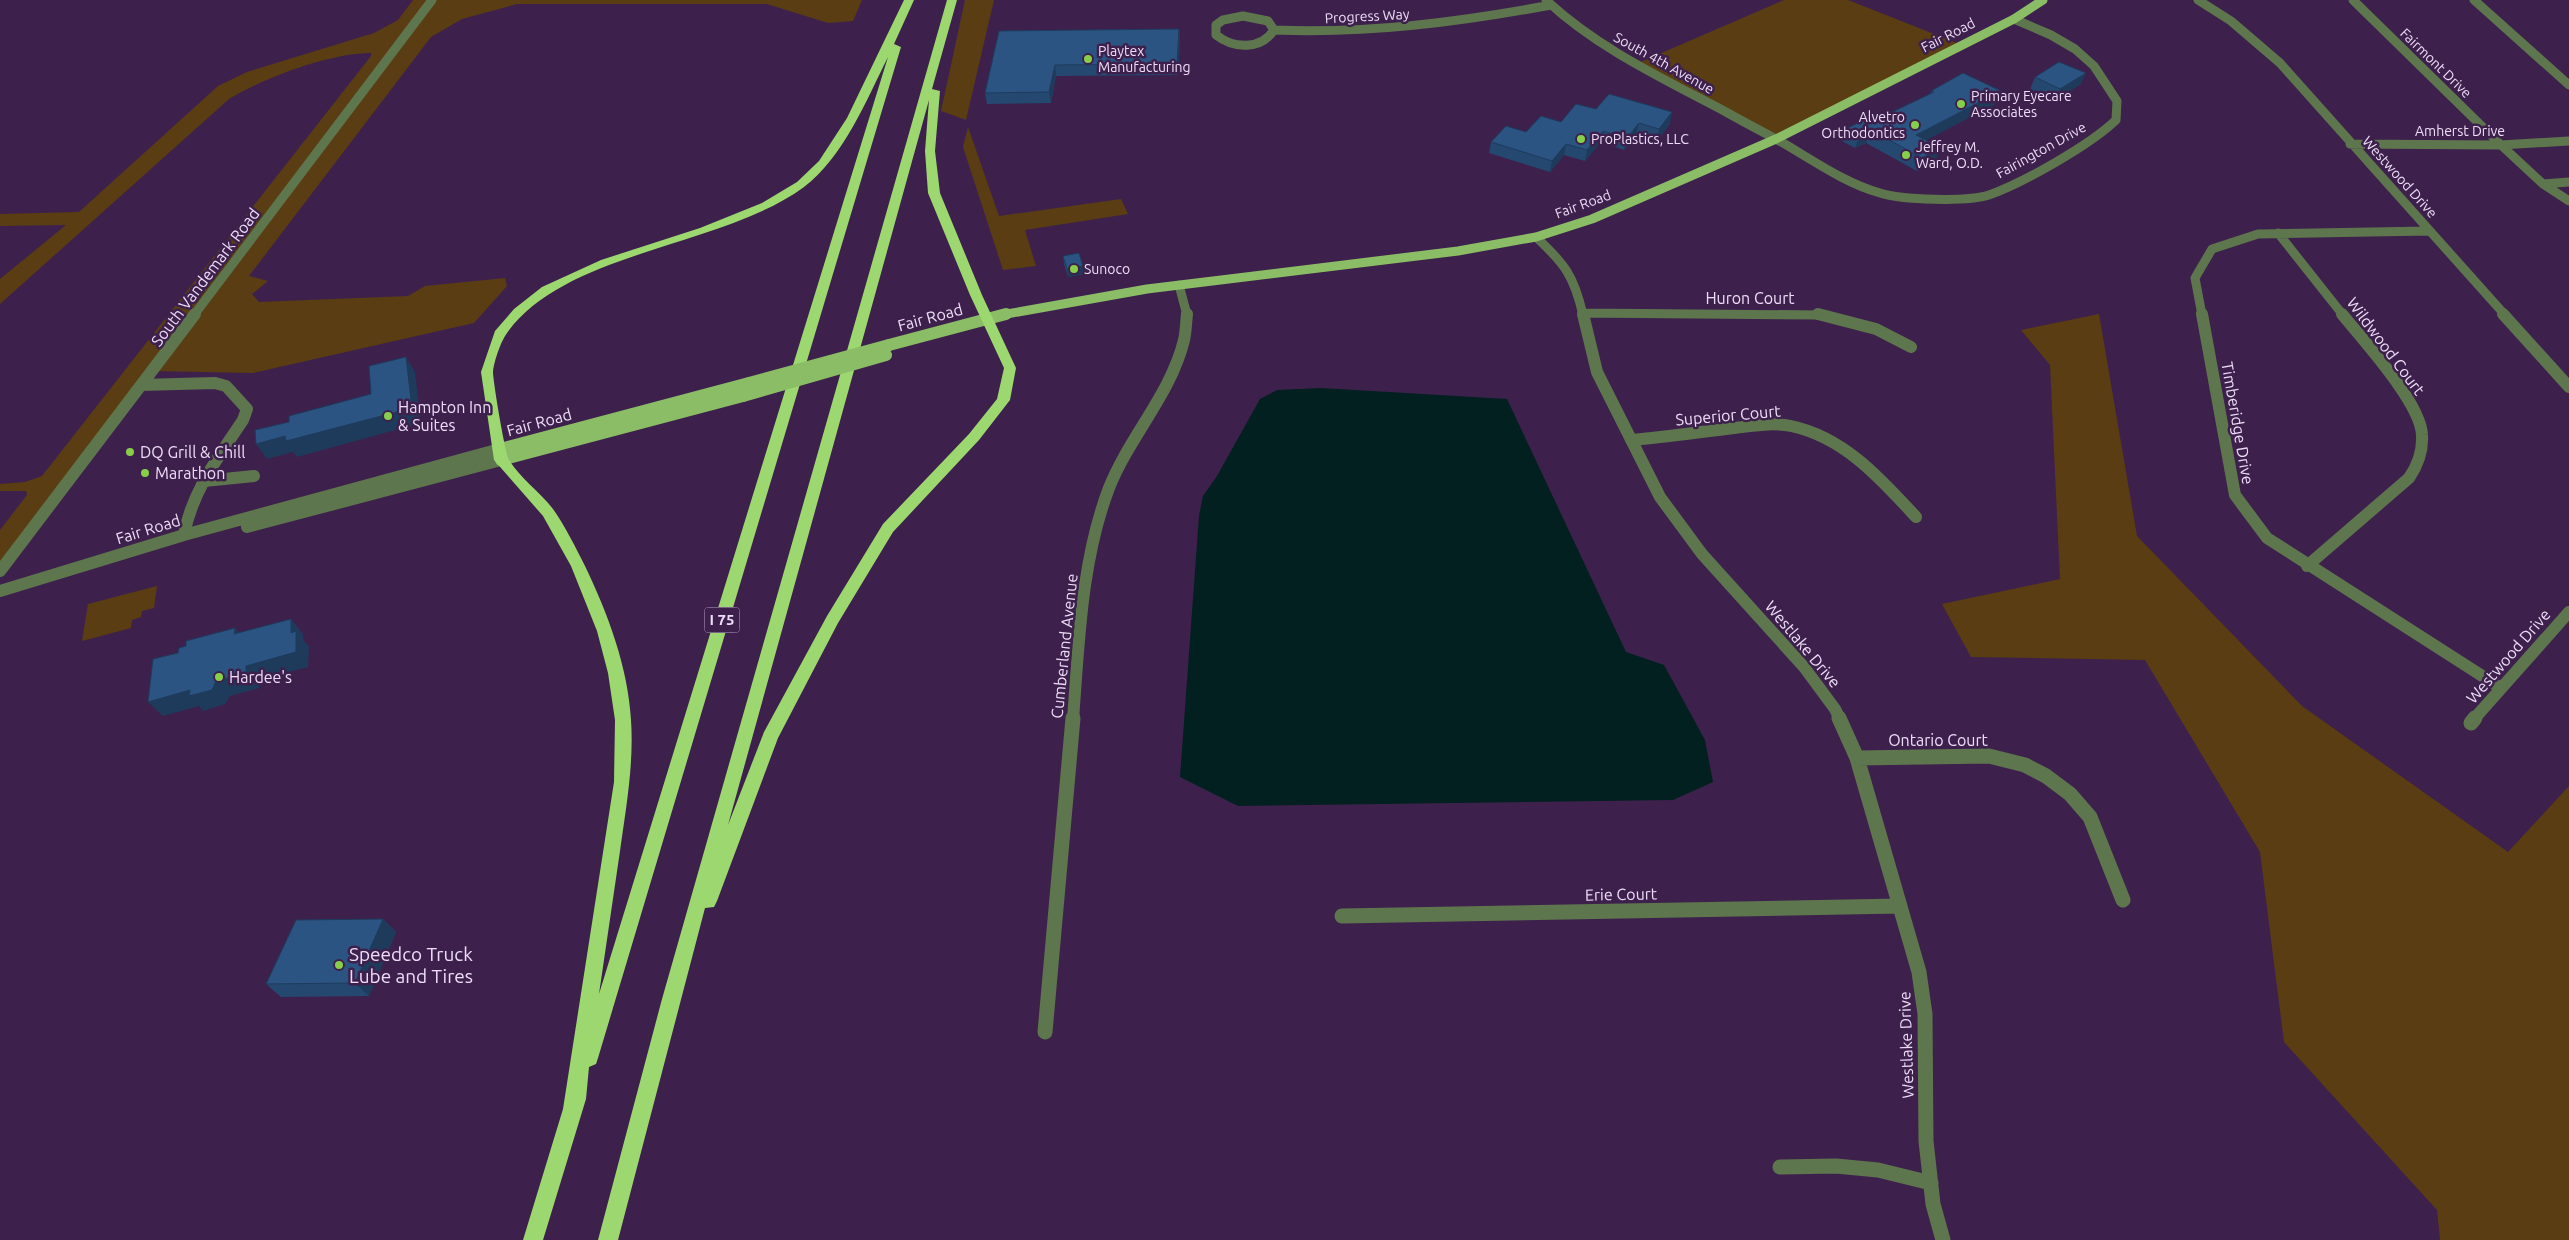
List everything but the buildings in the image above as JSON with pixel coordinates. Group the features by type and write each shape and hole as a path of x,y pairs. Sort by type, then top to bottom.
{"highway":[{"path":"573,1109 622,782 623,720 616,673 605,631 578,566 548,513 500,455 487,372 499,334 518,312 546,290 564,280 605,263 704,230 766,205 801,184 823,163 852,118 910,0"},
{"name":"I 75","path":"533,1240 910,0"},
{"path":"672,999 770,737 832,620 888,528 974,436 1003,400 1010,368 934,193 930,151 933,101 951,3"},
{"path":"608,1240 672,999 951,3"}],"main road":[{"name":"Fair Road","path":"500,455 743,396 888,350 989,322 1016,310 1179,285 1458,251 1536,237 1592,219 1776,139 2014,19 2043,0"},
{"name":"Fair Road","path":"500,455 749,383 888,350"}],"street":[{"name":"South Vandemark Road","path":"0,571 432,0"},
{"name":"Westwood Drive","path":"2198,0 2224,14 2241,27 2280,63 2350,144 2569,387"},
{"name":"Fairmont Drive","path":"2353,0 2501,145 2543,184 2569,202"},
{"path":"2474,0 2569,85"},
{"name":"Progress Way","path":"1274,30 1350,32 1440,25 1549,3"},
{"name":"South 4th Avenue","path":"1549,3 1564,18 1613,51 1776,139"},
{"path":"1243,16 1268,21 1274,30 1265,40 1246,45 1226,42 1220,39 1214,30 1223,20 1243,16"},
{"name":"Fairington Drive","path":"1776,139 1853,183 1882,194 1901,197 1947,200 1988,195 2039,170 2102,132 2116,120 2117,101 2094,66 2075,49 2051,35 2014,19"},
{"name":"Amherst Drive","path":"2350,144 2501,145 2569,141"},
{"path":"2543,184 2569,182"},
{"name":"Timberidge Drive","path":"2428,231 2258,234 2212,249 2195,278 2234,496 2266,538 2307,566 2501,688"},
{"name":"Wildwood Court","path":"2278,233 2395,381 2418,415 2422,434 2419,464 2409,478 2307,566"},
{"name":"Westlake Drive","path":"1536,237 1562,261 1578,293 1597,372 1660,497 1702,554 1804,667 1835,710 1857,758 1919,972 1925,1014 1926,1141 1933,1204 1943,1240"},
{"name":"Cumberland Avenue","path":"1045,1032 1078,658 1090,555 1109,488 1139,428 1168,382 1184,340 1187,310 1179,285"},
{"name":"Huron Court","path":"1583,313 1815,313 1851,320 1886,331 1910,347"},
{"path":"141,385 215,383 226,386 247,408 243,420 204,481 185,522 184,535"},
{"name":"Superior Court","path":"1631,440 1764,425 1791,426 1814,433 1842,448 1878,476 1916,517"},
{"name":"Fair Road","path":"0,591 184,535 500,455"},
{"name":"Fair Road","path":"0,591 500,455"},
{"path":"204,481 254,476"},
{"name":"Westwood Drive","path":"2471,723 2569,612"},
{"name":"Ontario Court","path":"1857,758 1989,756 2025,765 2046,776 2070,794 2090,817 2123,900"},
{"name":"Erie Court","path":"1342,916 1900,906"},
{"path":"1780,1167 1836,1166 1878,1170 1931,1182"}],"shaded area":[{"path":"413,0 862,0 853,21 828,23 767,4 517,4 462,19 431,37 249,276 268,281 252,294 259,302 408,296 425,286 505,278 507,286 474,323 253,373 152,371 0,571 0,530 27,495 26,491 0,491 0,484 25,482 42,476 371,56 371,53 336,57 297,68 260,83 229,99 0,304 0,279 66,225 0,226 0,214 79,212 218,86 247,72 374,33 398,20"},
{"path":"965,0 994,0 966,120 941,111"},
{"path":"1784,0 1848,0 1962,45 1776,139 1636,64"},
{"path":"968,127 999,216 1121,199 1128,214 1025,230 1036,266 1003,270 963,147"},
{"path":"2099,314 2137,536 2302,706 2508,852 2569,786 2569,1240 2440,1240 2437,1210 2284,1042 2260,852 2145,660 1971,657 1942,604 2060,579 2050,365 2021,330"},
{"path":"1321,388 1507,399 1626,652 1664,665 1705,740 1713,782 1673,800 1238,806 1180,777 1199,516 1203,496 1217,476 1260,399 1277,390"},
{"path":"157,586 154,608 142,611 141,617 132,620 131,628 82,641 88,604"}],"place":[{"name":"Playtex Manufacturing","path":"1088,59"},
{"name":"Primary Eyecare Associates","path":"1961,104"},
{"name":"Alvetro Orthodontics","path":"1915,125"},
{"name":"ProPlastics, LLC","path":"1581,139"},
{"name":"Jeffrey M. Ward, O.D.","path":"1906,155"},
{"name":"Sunoco","path":"1074,269"},
{"name":"Hampton Inn & Suites","path":"388,416"},
{"name":"DQ Grill & Chill","path":"130,452"},
{"name":"Marathon","path":"145,473"},
{"name":"Hardee's","path":"219,677"},
{"name":"Speedco Truck Lube and Tires","path":"339,965"}]}
